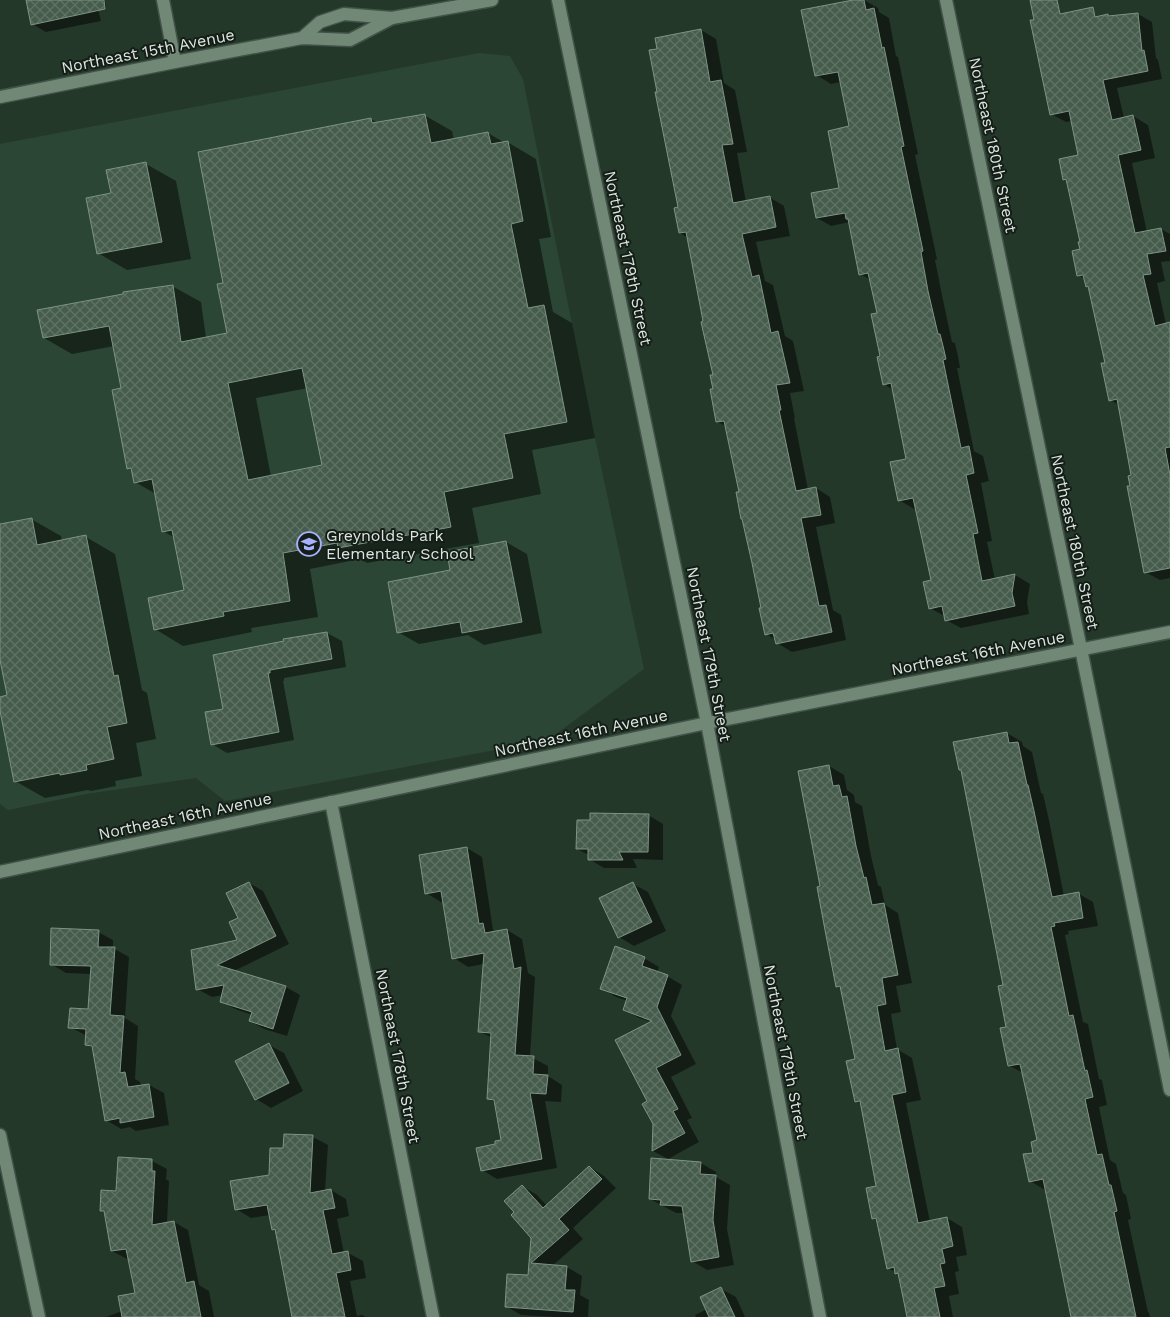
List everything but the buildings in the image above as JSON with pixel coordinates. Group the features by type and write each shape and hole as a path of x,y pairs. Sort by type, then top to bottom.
{"street":[{"path":"163,0 175,62"},
{"name":"Northeast 15th Avenue","path":"302,38 320,22 344,14 392,18 492,0"},
{"name":"Northeast 179th Street","path":"558,0 707,723 820,1317"},
{"name":"Northeast 180th Street","path":"946,0 1081,649 1170,1090"},
{"name":"Northeast 15th Avenue","path":"0,97 302,38 350,40 392,18"},
{"name":"Northeast 16th Avenue","path":"0,872 707,723 1170,632"},
{"name":"Northeast 178th Street","path":"331,802 433,1317"},
{"path":"0,1135 39,1317"}],"shaded area":[{"name":"Greynolds Park Elementary School","path":"479,53 510,56 523,79 591,419 644,669 548,740 225,801 196,778 86,794 8,810 0,804 0,144"}],"place":[{"name":"Greynolds Park Elementary School","path":"309,544"}]}
